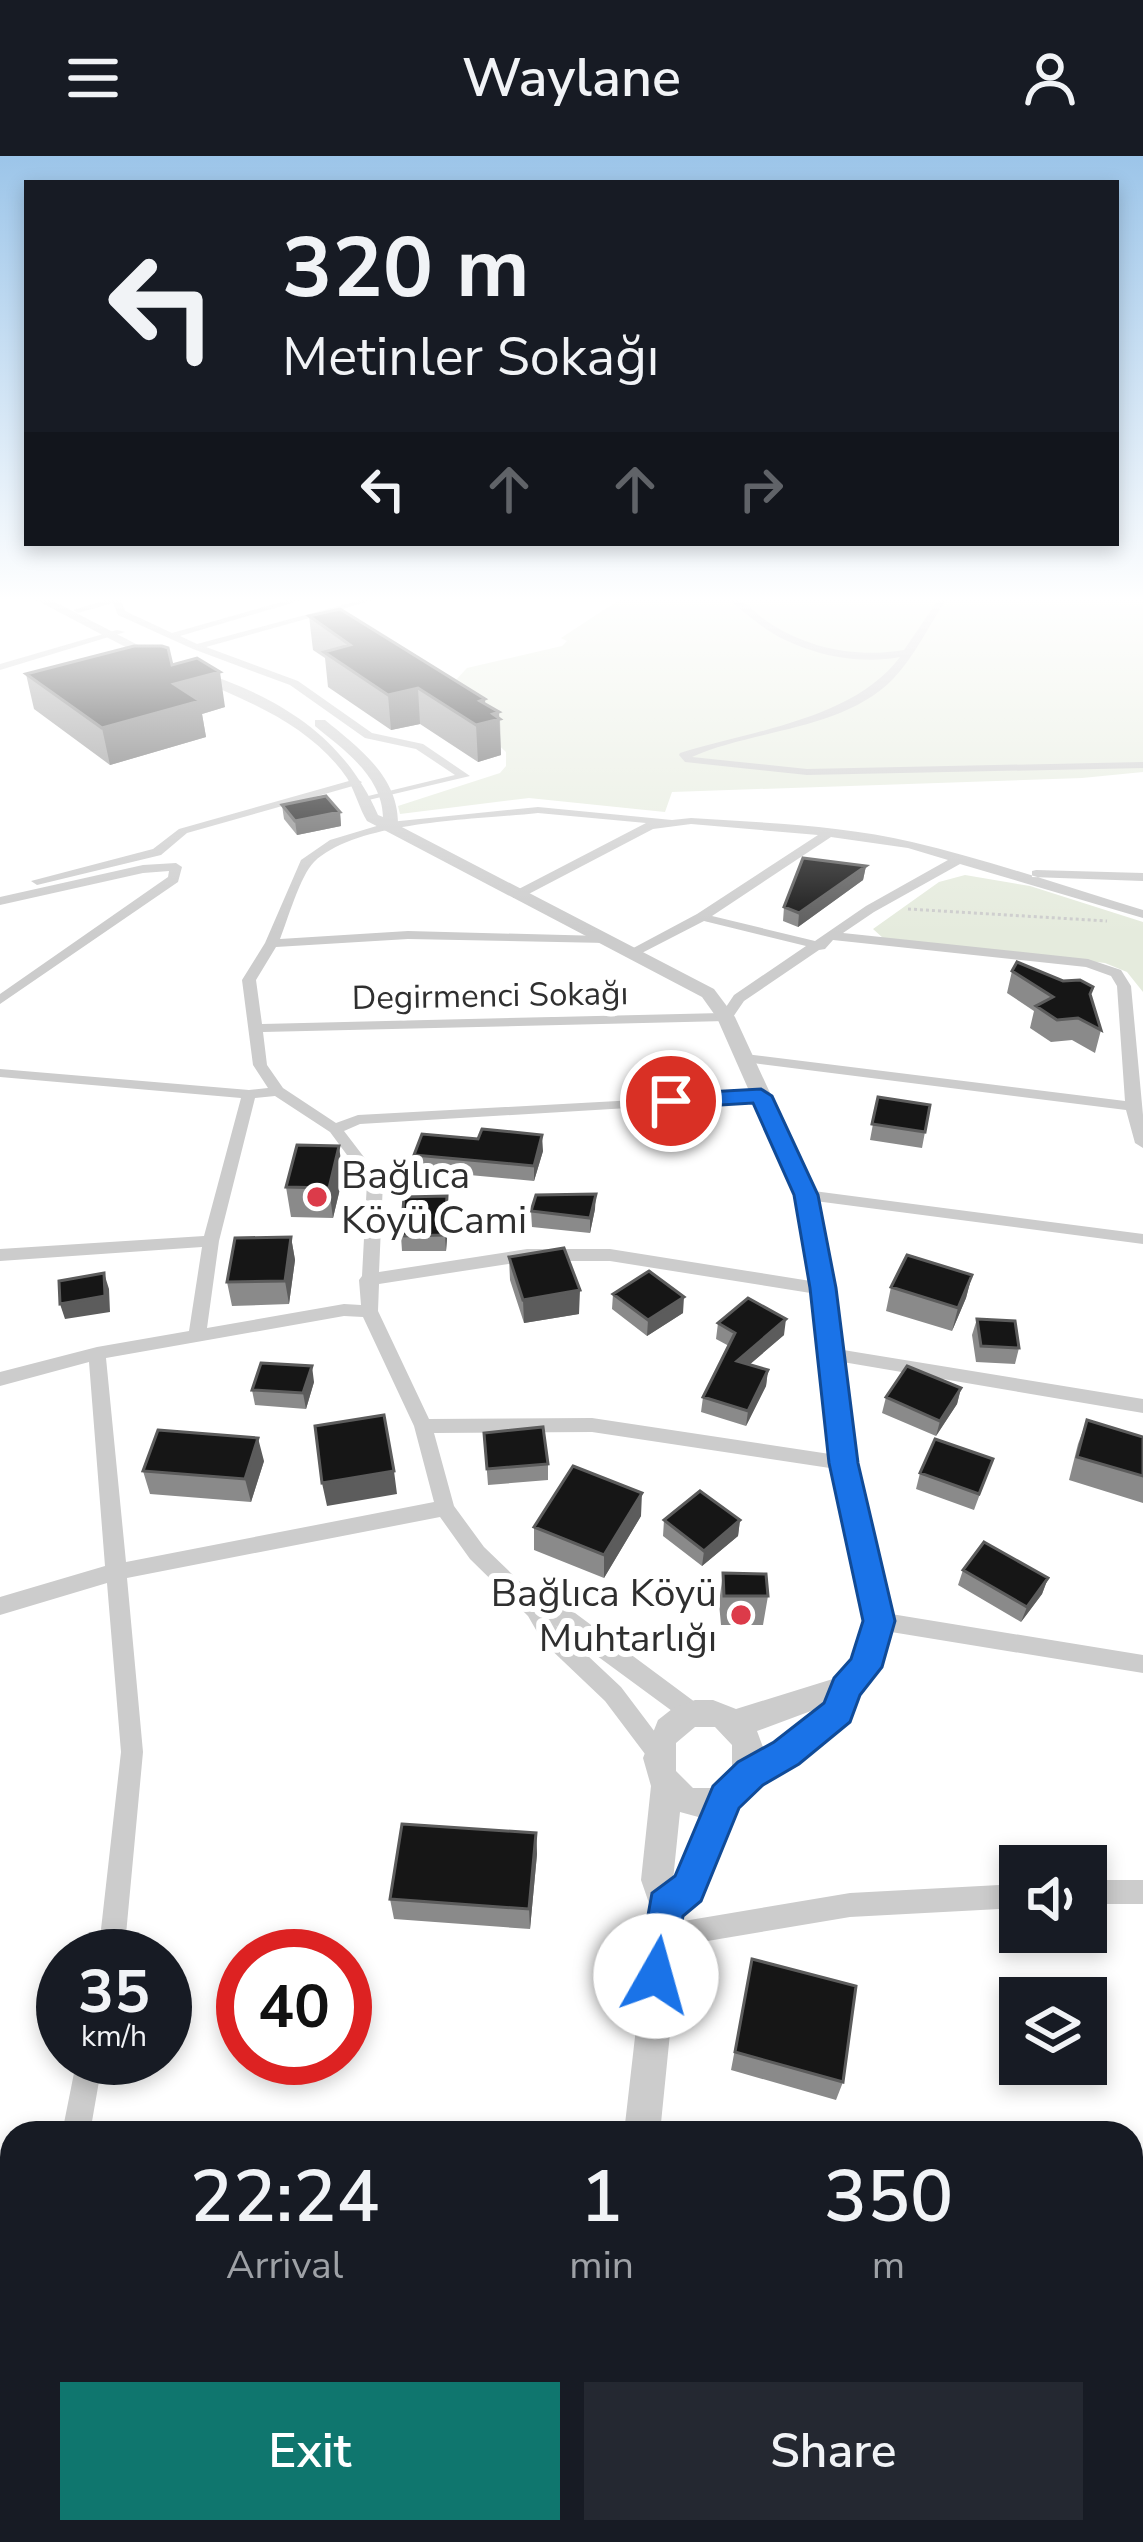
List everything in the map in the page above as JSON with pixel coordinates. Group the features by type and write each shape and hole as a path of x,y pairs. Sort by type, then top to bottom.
{"street":[{"path":"278,711 314,735 356,782 372,818 708,993 726,1017 806,1195 823,1288 843,1463 879,1621 865,1667 845,1688 838,1712 819,1730 750,1773 726,1798 688,1889 663,1922"},
{"path":"297,711 315,719 356,751 385,795 392,814 390,825"},
{"path":"334,711 369,736 418,746 464,776 364,800"},
{"path":"824,711 684,755 718,764 807,772 1143,765"},
{"path":"0,890 157,852 183,831 356,782"},
{"path":"643,2121 663,1922 657,1880 667,1783 656,1751 613,1694 551,1636 535,1610 494,1572 445,1508 423,1426 370,1311 375,1182 335,1129 278,1091 260,1064 249,980 272,943 305,863 317,851 390,825 560,809 668,822 830,832 961,858 1138,912"},
{"path":"517,895 650,826 668,822"},
{"path":"631,953 702,916 830,832"},
{"path":"726,1017 740,998 879,904 961,858"},
{"path":"0,901 143,868 176,867 174,878 164,886 0,1000"},
{"path":"1019,875 1143,877"},
{"path":"702,916 820,946"},
{"path":"272,943 408,935 602,940"},
{"path":"834,936 1108,969 1124,986 1133,1106 1143,1143"},
{"name":"Degirmenci Sokağı","path":"255,1028 726,1017"},
{"path":"745,1058 1133,1106"},
{"path":"0,1073 249,1094 278,1091"},
{"path":"197,1336 211,1241 249,1094"},
{"path":"335,1129 358,1120 761,1096"},
{"path":"806,1195 1143,1239"},
{"path":"0,1255 211,1241"},
{"path":"368,1280 526,1255 610,1255 823,1288"},
{"path":"0,1378 97,1353 344,1310 370,1311"},
{"path":"97,1353 132,1751 114,1929"},
{"path":"831,1354 1143,1406"},
{"path":"423,1426 592,1425 843,1463"},
{"path":"0,1606 115,1572 445,1508"},
{"path":"535,1610 567,1619 695,1715 731,1723 768,1717 816,1694 845,1688"},
{"path":"879,1621 1143,1664"},
{"path":"656,1751 664,1730 695,1715"},
{"path":"731,1723 752,1751 750,1773"},
{"path":"667,1783 701,1801 726,1798"},
{"path":"1107,1892 1143,1892"},
{"path":"663,1922 999,1897"},
{"path":"78,2121 85,2085"}],"path":[{"path":"879,904 922,911 1117,922 1138,912"}],"shaded area":[{"path":"463,711 1143,711 1143,772 672,792 665,812 529,798 400,814 398,806 500,773 506,766 506,752"},
{"path":"965,875 1030,886 1143,922 1143,992 1127,972 1105,963 883,938 873,929 939,882"}],"building":[{"path":"79,711 162,711 102,728"},
{"path":"455,711 499,712 493,714 500,719 476,725"},
{"path":"326,796 340,812 295,821 282,805"},
{"path":"803,858 866,866 799,913 784,907"},
{"path":"1017,962 1063,981 1080,980 1093,987 1090,994 1101,1030 1078,1018 1057,1020 1036,1006 1053,997 1012,971"},
{"path":"878,1097 930,1105 925,1132 872,1124"},
{"path":"482,1129 542,1135 534,1166 414,1155 422,1134 478,1139"},
{"path":"297,1145 339,1146 329,1188 286,1187"},
{"path":"596,1194 590,1218 531,1211 536,1195"},
{"path":"447,1196 445,1235 401,1236 404,1197"},
{"path":"291,1237 285,1281 227,1282 235,1238"},
{"path":"564,1248 580,1290 523,1300 509,1257"},
{"path":"907,1255 972,1275 958,1308 891,1287"},
{"path":"649,1271 684,1297 648,1320 613,1294"},
{"path":"104,1273 105,1296 60,1304 59,1281"},
{"path":"748,1298 786,1319 737,1361 768,1370 748,1411 703,1397 735,1333 718,1323"},
{"path":"977,1319 1015,1321 1019,1348 981,1346"},
{"path":"261,1363 312,1366 303,1393 252,1390"},
{"path":"907,1366 961,1388 940,1421 886,1397"},
{"path":"384,1415 394,1471 322,1483 315,1426"},
{"path":"1087,1420 1143,1437 1143,1476 1077,1457"},
{"path":"543,1427 548,1464 487,1469 484,1433"},
{"path":"158,1430 258,1438 245,1479 143,1471"},
{"path":"935,1439 993,1459 979,1494 920,1473"},
{"path":"573,1466 642,1493 604,1555 534,1527"},
{"path":"700,1491 740,1520 704,1551 664,1520"},
{"path":"984,1542 1048,1578 1027,1607 963,1570"},
{"path":"723,1573 766,1574 768,1596 724,1596"},
{"path":"402,1824 536,1833 529,1909 390,1899"},
{"path":"752,1959 856,1986 843,2082 735,2052"}],"place":[{"name":"Bağlıca Köyü Cami","path":"317,1197"},
{"name":"Bağlıca Köyü Muhtarlığı","path":"741,1615"}],"route":[{"path":"656,1976 666,1906 688,1889 726,1798 750,1773 787,1753 838,1712 845,1688 865,1667 879,1621 843,1463 823,1288 806,1195 761,1096 671,1101"}]}
